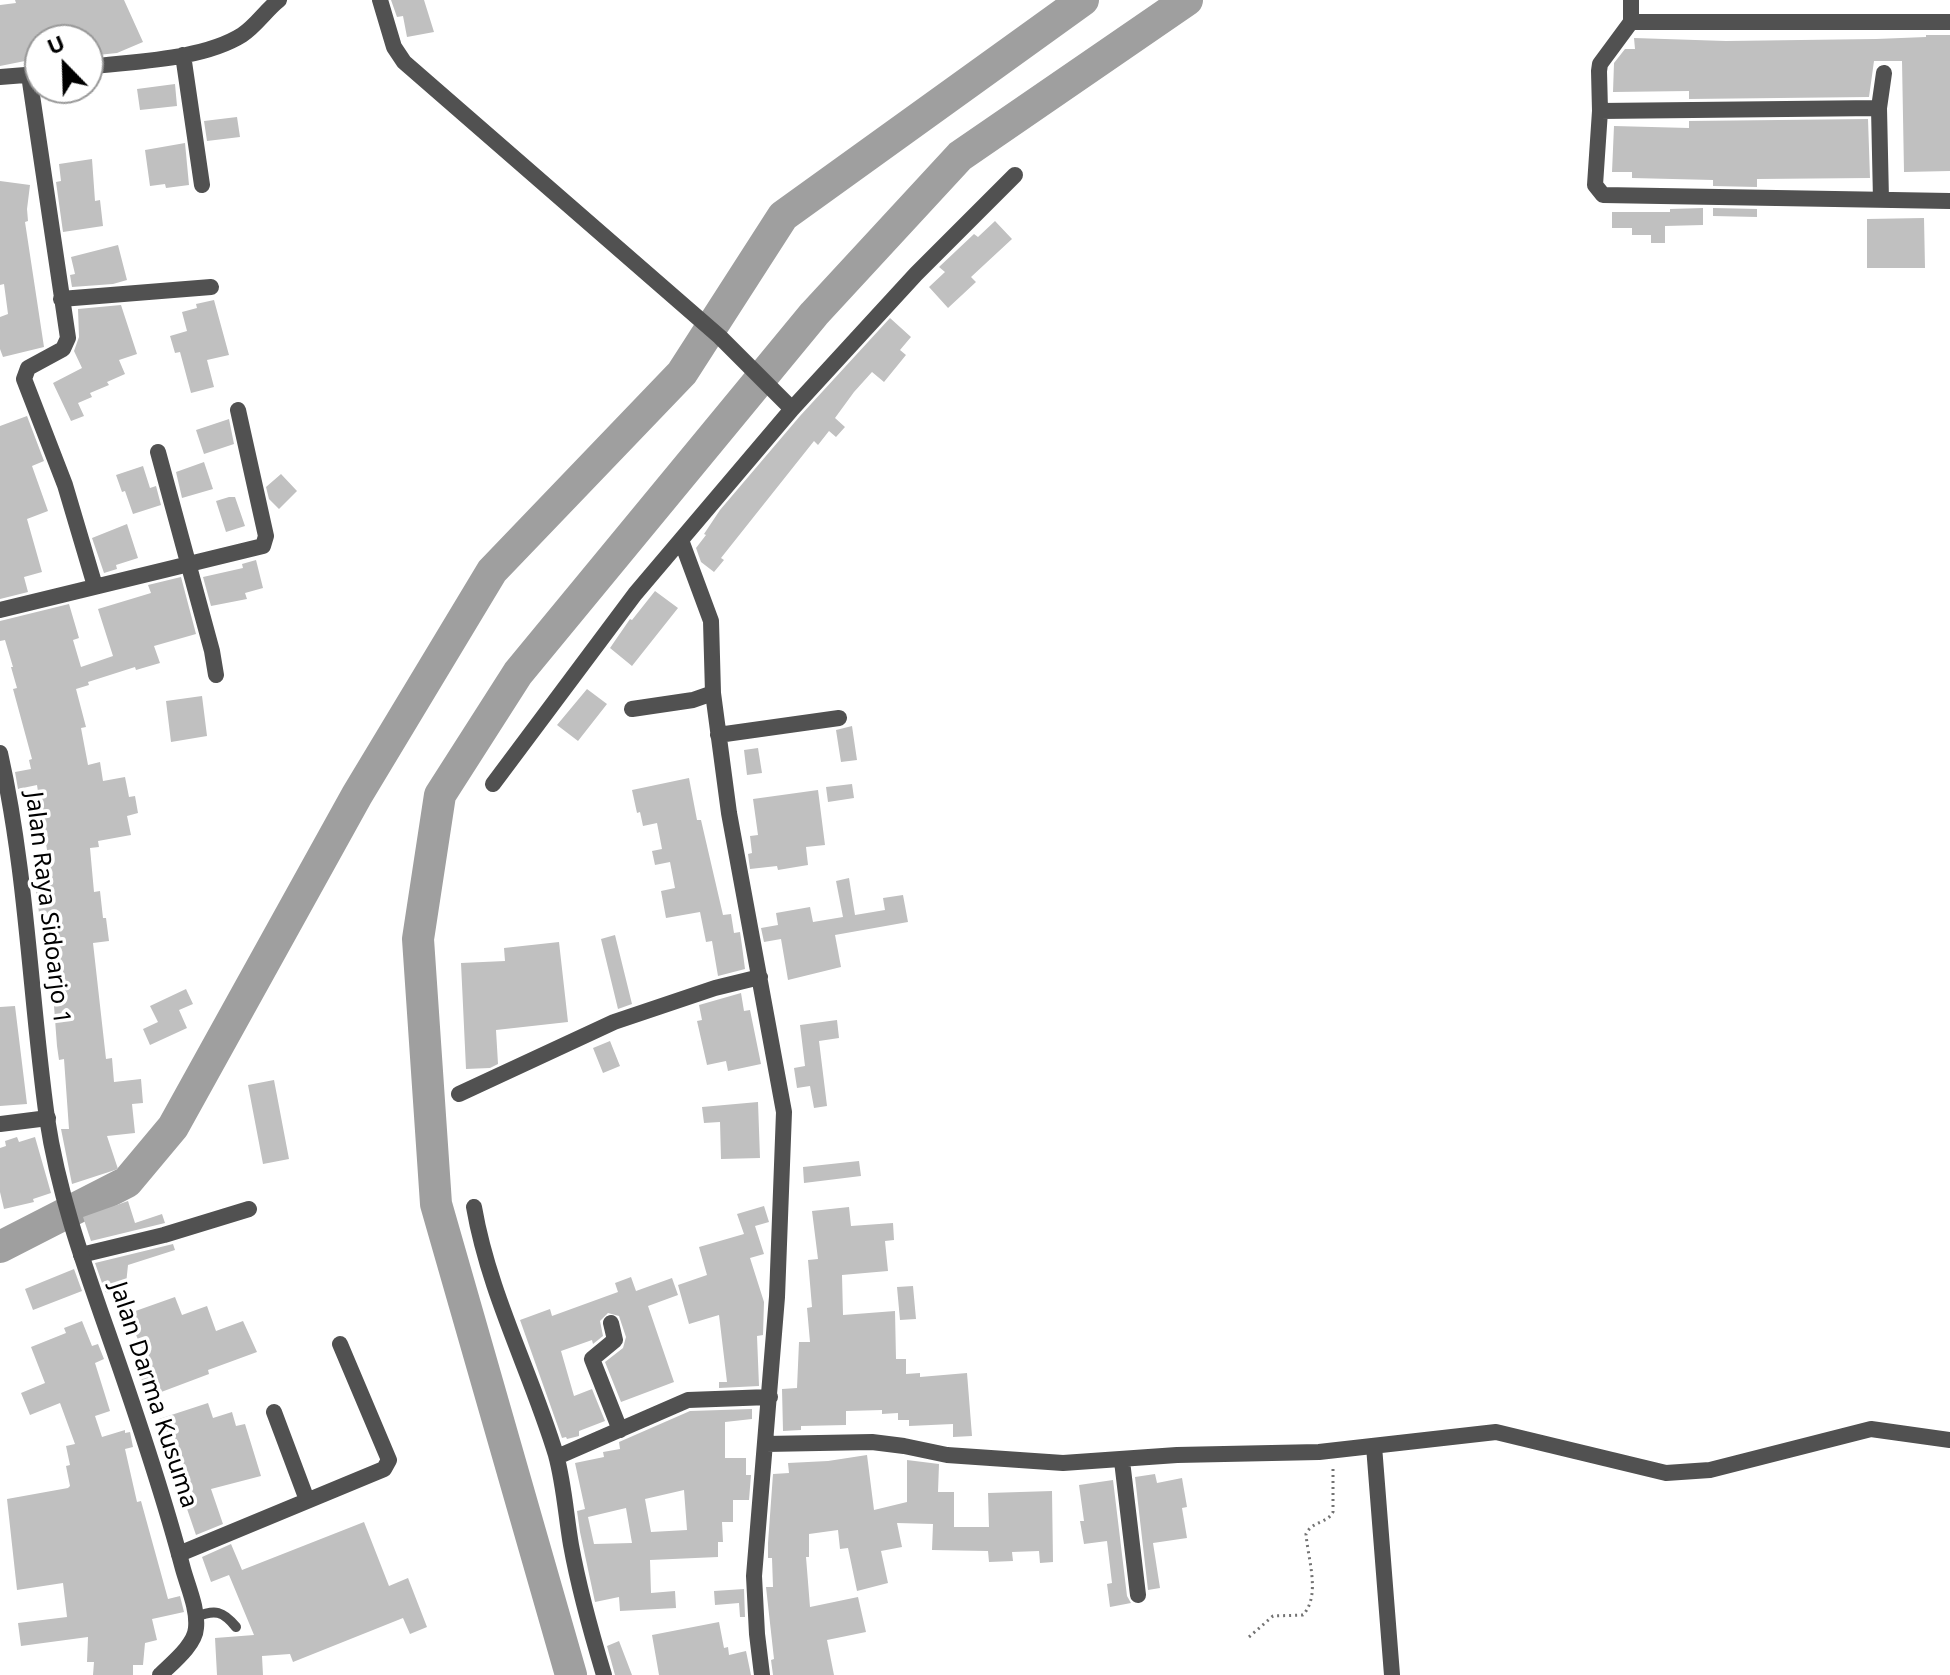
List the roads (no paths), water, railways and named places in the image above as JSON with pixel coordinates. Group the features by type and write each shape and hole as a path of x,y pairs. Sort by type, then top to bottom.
{"street":[{"path":"104,65 183,55 226,43 245,34 279,0"},
{"path":"380,0 394,47 404,62 720,337 787,403"},
{"path":"1631,0 1631,22 1600,64 1595,185 1603,195 1950,201"},
{"path":"1631,22 1950,22"},
{"path":"183,55 202,185"},
{"path":"1881,200 1879,108 1884,73"},
{"path":"0,77 24,75"},
{"path":"38,104 68,338 66,345 28,368 24,379 65,485 95,586"},
{"path":"1600,111 1879,108"},
{"path":"493,784 635,594 787,403 1015,175"},
{"path":"61,299 211,287"},
{"path":"0,610 259,547 267,539 238,410"},
{"path":"158,452 216,675"},
{"path":"681,540 711,621 713,693 729,813 784,1112 778,1281 754,1576 762,1675"},
{"path":"632,709 693,700 713,693"},
{"path":"718,735 839,718"},
{"name":"Jalan Raya Sidoarjo 1","path":"0,753 25,897 48,1118"},
{"path":"459,1094 614,1022 715,988 760,977"},
{"path":"0,1124 48,1118"},
{"name":"Jalan Darma Kusuma","path":"48,1118 63,1198 133,1403 196,1617"},
{"path":"474,1207 480,1242 498,1301 557,1457 587,1619 604,1675"},
{"path":"81,1255 164,1235 249,1209"},
{"path":"611,1323 615,1340 592,1359 620,1430"},
{"path":"179,1554 384,1469 389,1460 340,1344"},
{"path":"557,1457 694,1398 770,1397"},
{"path":"274,1412 307,1500"},
{"path":"766,1444 872,1442 947,1455 1063,1463 1177,1455 1332,1450 1496,1432 1649,1470 1685,1473 1710,1470 1871,1429 1950,1440"},
{"path":"1374,1446 1392,1675"},
{"path":"1122,1461 1138,1595"},
{"path":"160,1675 192,1640 196,1617"}],"lane":[{"path":"196,1617 219,1611 236,1627"}],"waterway":[{"path":"0,1247 127,1182 173,1127 357,795 492,571 682,373 783,216 1083,0"},
{"path":"571,1675 436,1204 418,939 440,795 518,673 814,314 960,156 1187,0"}]}
